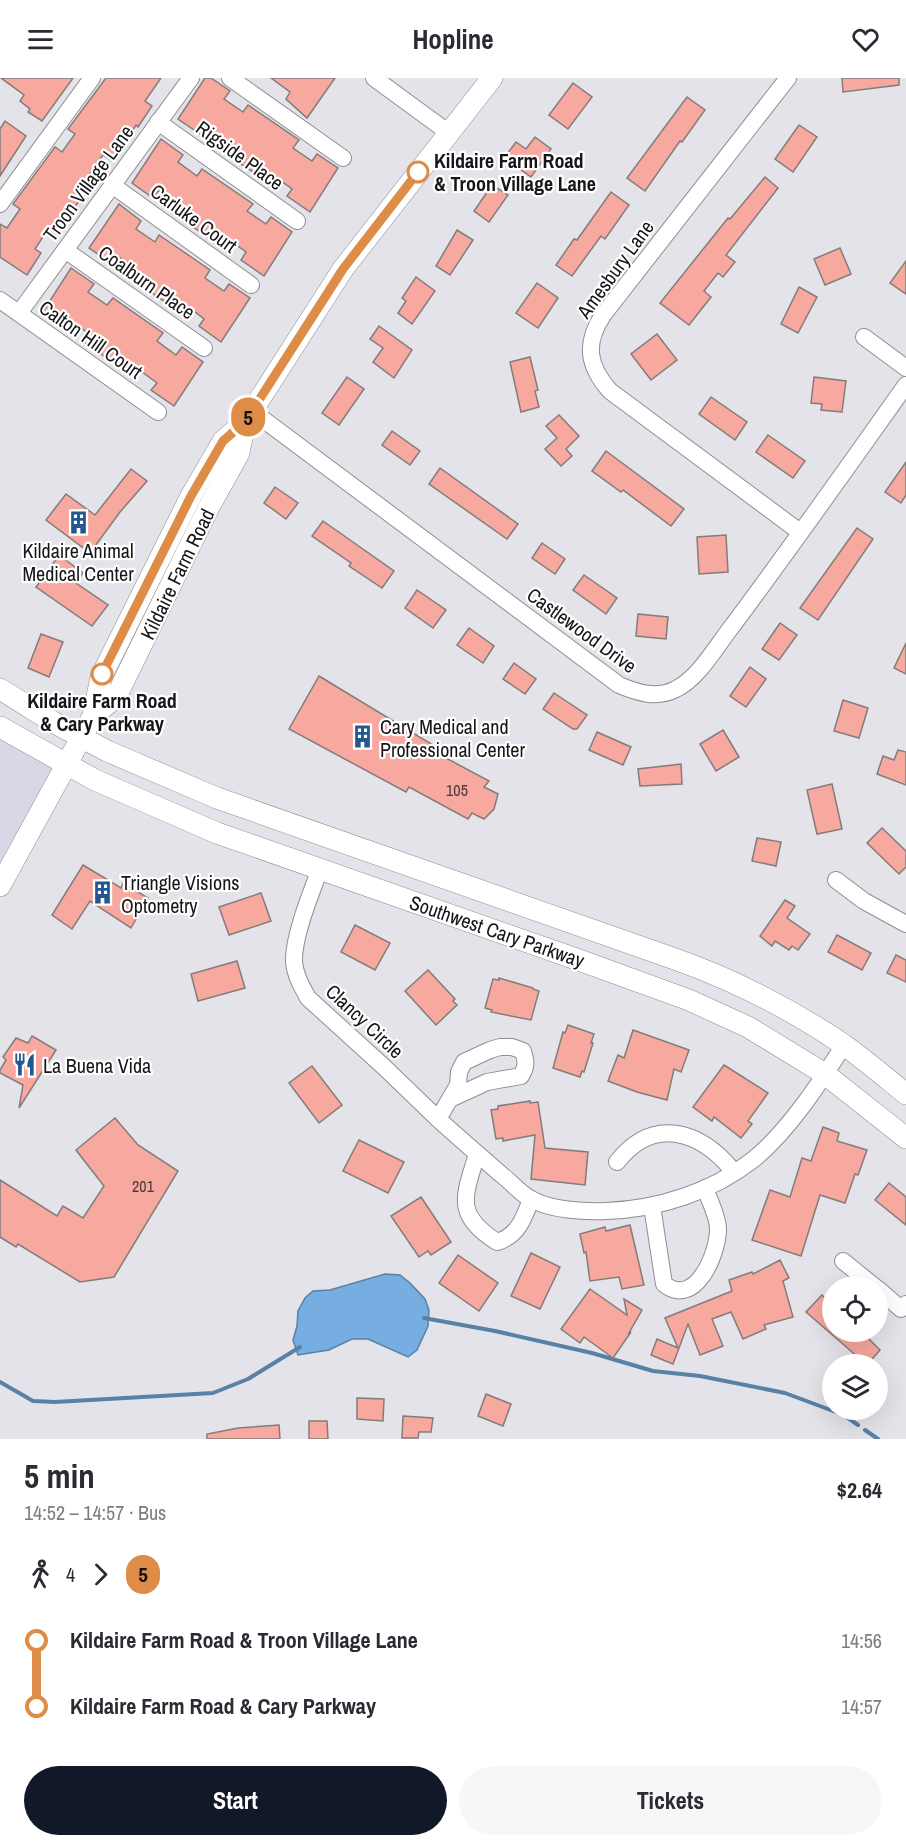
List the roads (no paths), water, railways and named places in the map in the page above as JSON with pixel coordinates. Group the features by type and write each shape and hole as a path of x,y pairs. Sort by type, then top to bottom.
{"main road":[{"name":"Kildaire Farm Road","path":"0,886 93,716 101,676 187,504 223,441 248,416 343,269 492,78"},
{"name":"Southwest Cary Parkway","path":"0,689 81,738 217,798 704,969 794,1014 844,1046 906,1094"},
{"name":"Southwest Cary Parkway","path":"0,727 95,780 218,833 689,1000 748,1027 825,1074 906,1138"}],"street":[{"path":"0,204 92,78"},
{"name":"Troon Village Lane","path":"18,313 191,78"},
{"path":"230,78 343,158"},
{"path":"374,78 449,133"},
{"name":"Amesbury Lane","path":"788,78 603,315 590,344 593,366 600,379 615,396 800,532"},
{"name":"Rigside Place","path":"158,122 297,221"},
{"name":"Carluke Court","path":"112,185 251,285"},
{"name":"Coalburn Place","path":"65,250 204,348"},
{"name":"Calton Hill Court","path":"0,300 158,412"},
{"path":"864,337 906,368"},
{"name":"Castlewood Drive","path":"248,416 620,685 633,692 659,695 686,683 693,676 906,385"},
{"name":"Clancy Circle","path":"320,870 296,944 294,960 295,970 308,998 438,1119 531,1199 557,1207 588,1212 627,1210 674,1201 705,1188 753,1159 779,1135 844,1046"},
{"path":"836,880 864,901 906,924"},
{"path":"438,1119 450,1099"},
{"path":"617,1162 627,1149 640,1140 669,1132 683,1135 715,1153 734,1172"},
{"path":"477,1154 464,1197 472,1222 486,1235 497,1242 508,1239 517,1231 531,1199"},
{"path":"652,1206 664,1284 672,1290 682,1290 702,1277 716,1249 718,1226 705,1188"},
{"path":"843,1261 861,1276"},
{"path":"888,1297 904,1309"}],"water":[{"path":"385,1274 400,1275 425,1299 429,1310 428,1326 417,1350 408,1357 368,1339 352,1339 329,1350 298,1355 293,1340 298,1311 305,1298 313,1291 330,1290"}],"waterway":[{"path":"424,1318 592,1353 653,1371 700,1376 785,1393 844,1415 858,1425"},
{"path":"0,1382 33,1401 55,1402 213,1393 248,1379 300,1347"},
{"path":"865,1430 878,1439"}],"place":[{"name":"Kildaire Farm Road & Troon Village Lane","path":"418,172"},
{"name":"Kildaire Animal Medical Center","path":"78,523"},
{"name":"Kildaire Farm Road & Cary Parkway","path":"102,674"},
{"name":"Cary Medical and Professional Center","path":"362,737"},
{"name":"Triangle Visions Optometry","path":"103,893"},
{"name":"La Buena Vida","path":"25,1065"}]}
